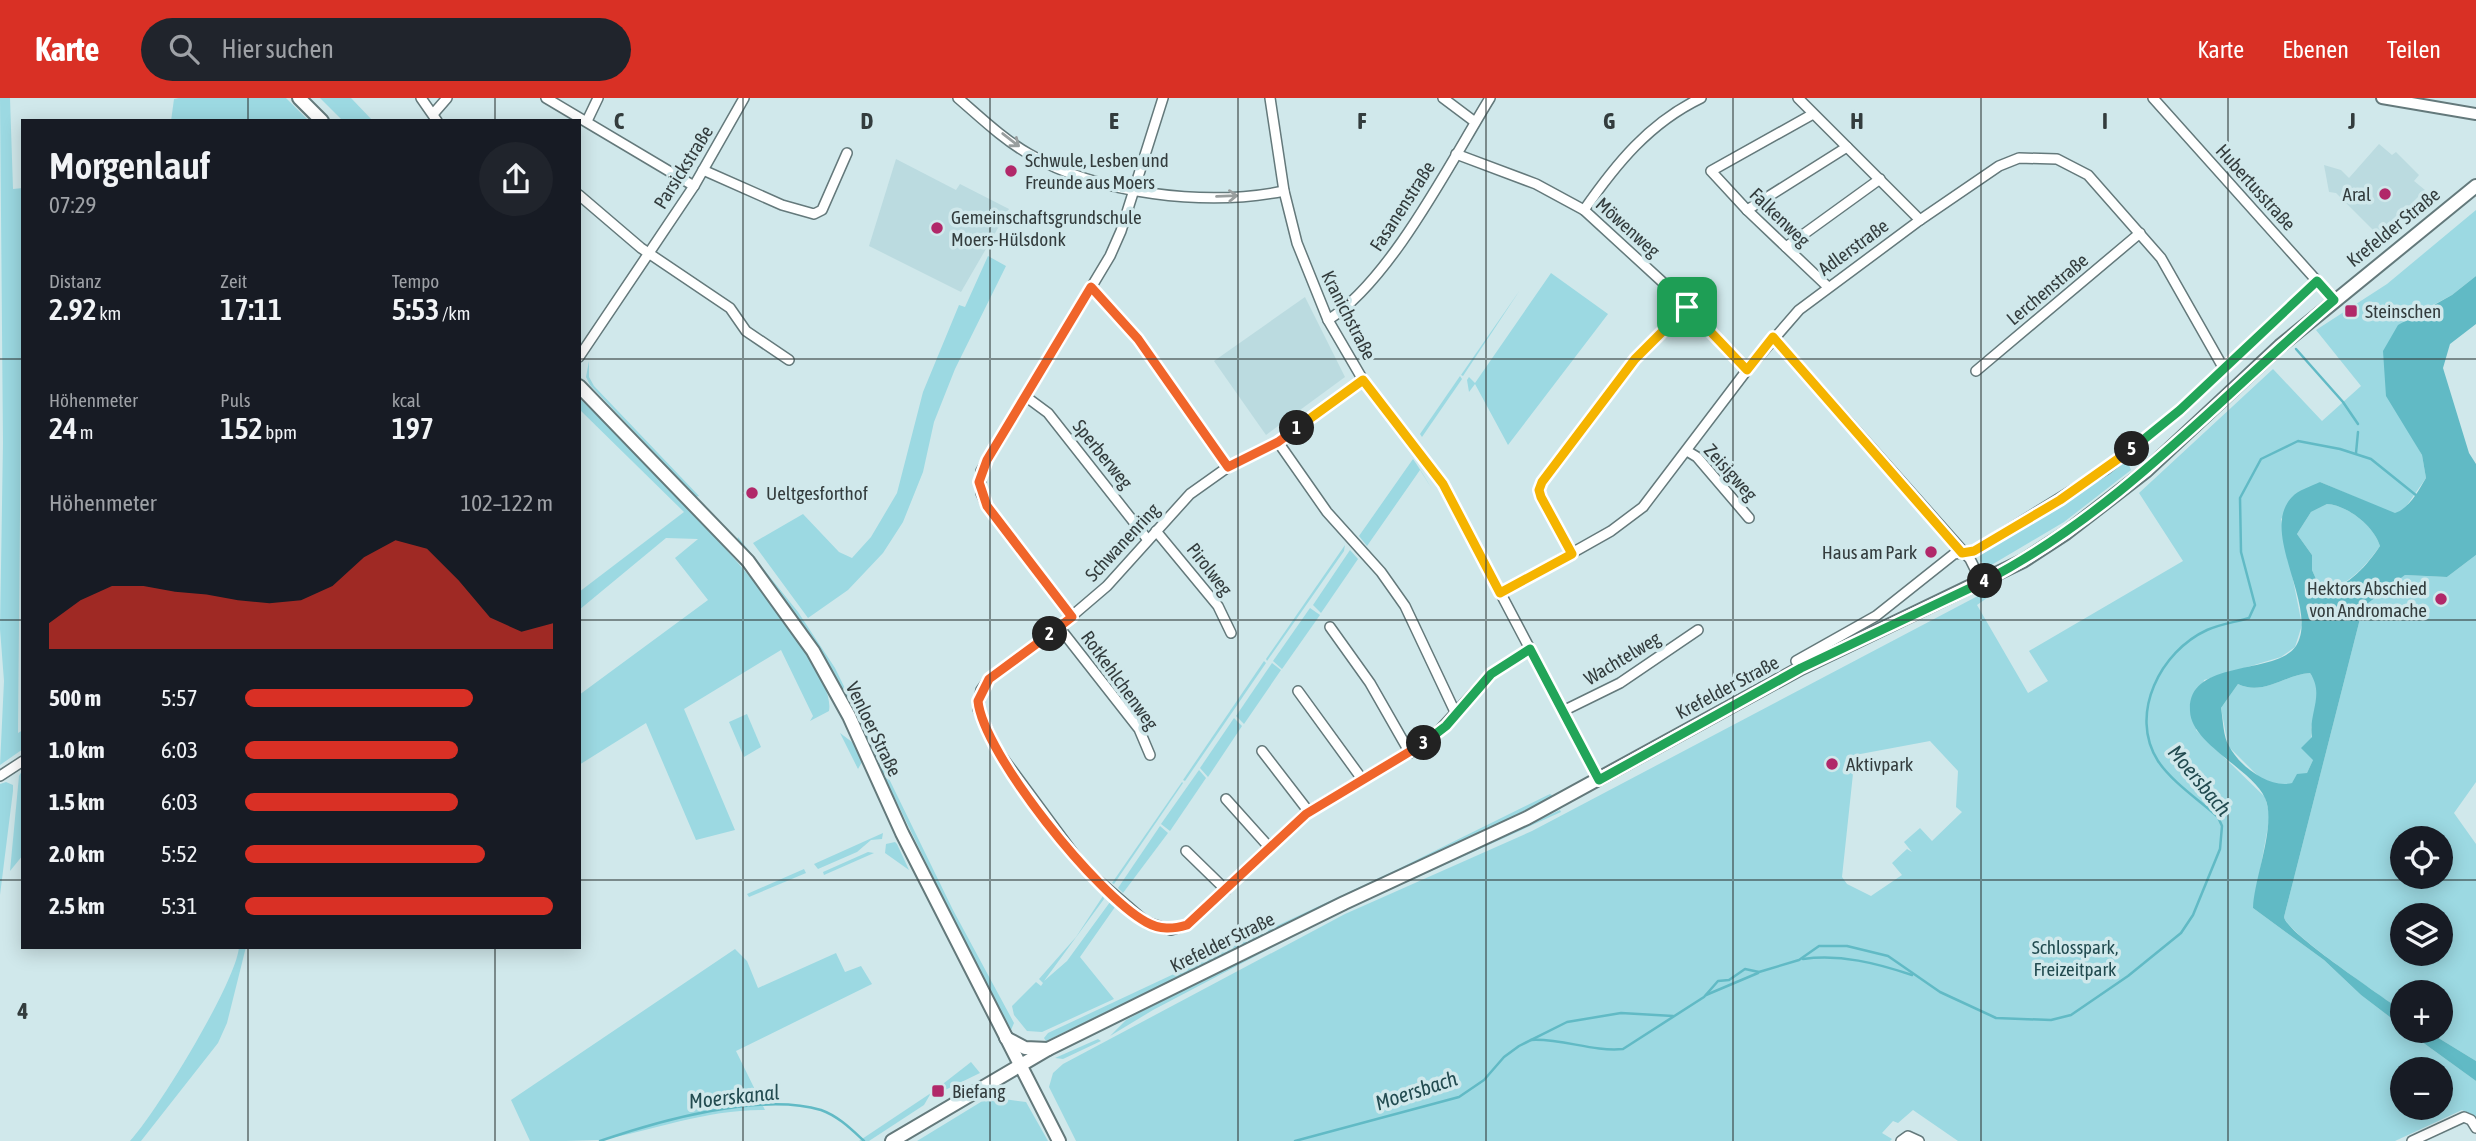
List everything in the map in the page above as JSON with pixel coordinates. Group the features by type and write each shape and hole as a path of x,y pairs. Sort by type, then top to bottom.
{"main road":[{"path":"299,98 320,119"},
{"name":"Krefelder Straße","path":"892,1141 1048,1049 1344,903 1474,844 1599,780 1801,668 2023,561 2108,502 2334,300 2476,186"},
{"name":"Venloer Straße","path":"581,388 748,561 813,651 849,716 902,833 1059,1141"},
{"path":"1004,1036 1025,1048 1048,1049"}],"street":[{"path":"421,98 435,117 447,98"},
{"path":"547,98 694,186"},
{"path":"587,121 598,98"},
{"name":"Parsickstraße","path":"581,354 694,186 744,98"},
{"path":"958,98 1029,154 1089,179 1133,190 1220,197 1284,191"},
{"path":"1072,617 987,506 981,493 981,471 1091,287 1121,231 1163,98"},
{"name":"Kranichstraße","path":"1270,98 1284,191 1297,243 1328,320 1363,380 1443,484 1599,780"},
{"path":"1443,98 1475,122"},
{"name":"Fasanenstraße","path":"1328,320 1344,310 1382,270 1490,98"},
{"path":"1584,210 1628,150 1671,115 1701,98"},
{"path":"1798,98 1920,220"},
{"name":"Hubertusstraße","path":"2152,98 2334,300"},
{"path":"2382,98 2476,114"},
{"name":"Falkenweg","path":"1813,114 1711,171 1747,210 1827,286"},
{"path":"1747,210 1847,147"},
{"path":"703,170 782,205 814,214 822,210 847,153"},
{"name":"Möwenweg","path":"1456,154 1546,189 1584,210 1687,307 1747,370"},
{"name":"Adlerstraße","path":"1500,593 1611,531 1643,507 1773,337 1799,310 1827,286 1920,220 1999,166 2019,158 2039,157 2069,163 2088,175 2161,258 2224,369"},
{"path":"1786,247 1880,179"},
{"path":"581,197 649,253 730,308 737,321 789,360"},
{"name":"Lerchenstraße","path":"1976,372 2140,233"},
{"name":"Krefelder Straße","path":"1796,661 1876,616 1954,554 1974,551 2105,471 2180,410 2317,281"},
{"path":"1091,287 1138,339 1228,467"},
{"path":"1572,554 1541,497 1539,490 1542,482 1635,359 1687,307"},
{"path":"1773,337 1970,559 1982,583"},
{"name":"Schwanenring","path":"1363,380 1278,442 1228,467 1190,495 1107,586 1072,617 989,679 981,691 978,709 998,750 1085,869 1146,922 1171,930 1187,925 1309,812 1433,737 1491,674 1530,649"},
{"name":"Sperberweg","path":"1025,396 1048,413 1148,540"},
{"path":"1278,442 1326,512 1381,572 1405,606 1456,714"},
{"name":"Zeisigweg","path":"1687,451 1697,457 1749,518"},
{"name":"Pirolweg","path":"1156,531 1218,606 1231,633"},
{"name":"Rotkehlchenweg","path":"1059,627 1139,729 1150,755"},
{"path":"1330,628 1370,683 1410,752"},
{"name":"Wachtelweg","path":"1563,711 1620,683 1698,630"},
{"path":"1298,691 1362,779"},
{"path":"1262,751 1309,812"},
{"path":"0,776 21,762"},
{"path":"1226,799 1269,847"},
{"path":"1186,851 1226,890"},
{"path":"2412,1141 2468,1118 2476,1128"},
{"path":"1902,1141 1908,1136 1919,1141"}],"shaded area":[{"path":"2379,144 2392,155 2396,152 2419,175 2414,181 2425,190 2379,236 2336,193 2329,192 2324,165 2341,170 2349,178"},
{"name":"Gemeinschaftsgrundschule Moers-Hülsdonk","path":"896,159 956,190 960,184 1009,209 961,292 869,246"},
{"path":"2476,276 2476,324 2450,344 2443,368 2469,453 2476,464 2476,555 2447,577 2405,575 2363,607 2284,917 2301,937 2390,1003 2390,1017 2361,995 2324,960 2253,908 2267,836 2268,809 2265,798 2248,777 2200,734 2190,711 2193,694 2202,683 2217,675 2271,661 2286,655 2296,646 2301,630 2301,612 2282,530 2283,512 2292,497 2320,482 2395,513 2409,503 2426,478 2422,455 2386,396 2383,351 2398,325 2452,295","holes":["2327,504 2351,512 2366,524 2380,546 2355,576 2339,586 2320,588 2312,570 2312,555 2297,534 2311,512","2310,673 2316,697 2312,737 2301,748 2313,760 2307,773 2297,774 2292,783 2283,784 2274,783 2256,774 2240,761 2227,742 2221,708 2238,684 2256,688"]},
{"path":"1305,297 1345,377 1266,435 1214,361"},
{"path":"2424,1043 2447,1043 2476,1061 2476,1081 2453,1064 2453,1057 2443,1057"}],"green space":[{"path":"0,98 10,98 13,189 21,188 18,733 21,731 21,750 0,765 4,681 0,629 3,443"},
{"path":"286,98 307,119 171,119 174,99"},
{"path":"320,98 351,98 371,119 341,119"},
{"name":"Schlosspark, Freizeitpark","path":"2476,210 2476,276 2452,295 2418,313 2406,427 2422,455 2426,478 2403,511 2395,514 2320,482 2281,519 2302,625 2295,647 2281,657 2204,680 2196,730 2265,797 2270,816 2253,908 2324,960 2361,995 2390,1017 2390,1043 2424,1043 2443,1057 2390,1057 2390,1120 2440,1120 2395,1141 1958,1141 1913,1110 1898,1123 1893,1121 1882,1133 1892,1139 1890,1141 1076,1141 1049,1087 1053,1073 1063,1064 1345,914 1532,831 1991,589 1994,593 1977,605 2028,693 2048,681 2029,651 2183,561 2139,493 2273,369 2322,421 2361,386 2316,330 2387,284","holes":["1930,741 1958,771 1956,807 1962,812 1932,841 1920,828 1904,842 1912,852 1907,849 1892,863 1902,875 1871,896 1847,884 1842,877 1855,755"]},
{"path":"988,256 1006,266 955,369 934,422 923,472 903,522 883,553 848,590 808,618 753,543 803,514 839,552 852,558 871,537 897,493 923,392 959,305 965,307"},
{"path":"1551,273 1608,314 1508,445 1475,384 1469,392 1467,380 1469,377 1475,383"},
{"path":"1520,290 1463,376 1461,375"},
{"path":"589,361 589,377 594,386 699,496 696,497 590,385 586,377"},
{"path":"1460,376 1462,379 1422,437 1420,434"},
{"path":"581,400 726,549 801,644 823,683 829,711 810,721 813,716 781,650 684,709 735,830 696,840 646,723 581,764 581,694 708,600 675,558 698,539 666,538 581,608 581,590 684,512 581,411"},
{"path":"1413,459 1421,470 1432,489 1420,470 1367,546 1359,536"},
{"path":"2127,460 2131,470 2064,522 1988,567 1980,561 1980,555 2060,507"},
{"path":"2327,504 2343,508 2359,518 2372,531 2380,546 2347,581 2329,588 2320,588 2312,570 2312,555 2297,534 2311,512"},
{"path":"738,537 798,612 835,668 953,910 1014,1023 1011,1030 953,918 835,675 793,612 737,541"},
{"path":"1345,545 1344,551 1267,661 1266,659"},
{"path":"1350,550 1358,559 1321,613 1313,605"},
{"path":"2476,555 2476,782 2454,813 2476,844 2476,1061 2447,1043 2453,1043 2453,980 2390,980 2390,1003 2318,950 2289,925 2284,917 2363,607 2405,575 2447,577"},
{"path":"1310,608 1320,615 1282,669 1273,661"},
{"path":"1264,661 1266,663 1185,781 1183,780"},
{"path":"1272,663 1281,670 1244,724 1236,716"},
{"path":"2310,673 2316,682 2318,698 2311,728 2313,760 2307,773 2292,783 2279,786 2261,779 2228,746 2221,708 2238,684 2256,688"},
{"path":"747,714 761,747 744,757 729,722"},
{"path":"1234,718 1242,726 1208,777 1200,768"},
{"path":"840,733 852,742 862,762 858,769"},
{"path":"1199,770 1206,778 1170,831 1161,824"},
{"path":"21,772 21,857 10,871"},
{"path":"6,782 13,785 13,791 0,895 0,784"},
{"path":"1182,782 1114,884 1112,883"},
{"path":"1550,794 1553,796 1454,846 1046,1041 1044,1038 1048,1033 1398,869"},
{"path":"1560,810 1561,812 1330,917 1153,1010 1110,1036 1126,1020 1345,908"},
{"path":"1160,826 1168,833 1123,893 1118,888"},
{"path":"883,833 882,839 871,840 857,852 818,869 814,864"},
{"path":"895,842 909,870 885,853 886,844"},
{"path":"868,852 874,853 824,875 823,872"},
{"path":"804,869 806,873 749,897 747,894"},
{"path":"1103,896 1104,899 1044,981 1067,961 1110,902 1115,907 1080,957 1114,999 1042,1032 1027,1031 1014,1015 1012,1006 1036,982 1041,986 1043,983 1039,979 1076,937"},
{"path":"239,949 246,949 227,1023 218,1043 141,1141 130,1141 158,1104 193,1047 235,965"},
{"path":"735,949 747,961 758,988 836,953 845,972 861,966 872,984 736,1051 765,1110 702,1116 600,1140 530,1141 511,1100"},
{"path":"1098,1039 1101,1041 1063,1059 1055,1058"},
{"path":"971,1062 980,1073 943,1091 939,1087"},
{"name":"Schlosspark, Freizeitpark","path":"2453,1064 2476,1081 2476,1117 2462,1110 2453,1114"},
{"path":"931,1093 924,1105 869,1141 859,1141"},
{"path":"989,1097 1026,1102 1048,1141 917,1141"}],"waterway":[{"path":"2296,349 2343,402 2358,424"},
{"path":"2356,453 2358,432"},
{"name":"Moersbach","path":"1531,1040 1600,1049 1623,1049 1704,997 1718,981 1729,980 1745,969 1759,972 1799,960 1819,946 1847,946 1888,956 1940,992 1996,1018 2051,1020 2071,1015 2128,976 2181,933 2193,915 2220,849 2222,826 2218,817 2178,783 2158,761 2150,743 2148,704 2163,668 2190,640 2207,630 2249,618 2255,605 2241,552 2240,498 2261,459 2298,441 2340,449 2371,459 2417,496"},
{"name":"Moersbach","path":"1803,959 1858,961 1912,975"},
{"name":"Moersbach","path":"1706,995 1758,973"},
{"name":"Moersbach","path":"1295,1141 1459,1097 1484,1080 1504,1057 1519,1046 1567,1022 1621,1013 1673,1016"},
{"name":"Moerskanal","path":"600,1141 650,1125 709,1111 769,1104 796,1105 821,1110 839,1119 864,1141"}],"place":[{"name":"Schwule, Lesben und Freunde aus Moers","path":"1011,171"},
{"name":"Aral","path":"2385,194"},
{"name":"Gemeinschaftsgrundschule Moers-Hülsdonk","path":"937,228"},
{"name":"Steinschen","path":"2351,311"},
{"name":"Ueltgesforthof","path":"752,493"},
{"name":"Haus am Park","path":"1931,552"},
{"name":"Hektors Abschied von Andromache","path":"2441,599"},
{"name":"Aktivpark","path":"1832,764"},
{"name":"Biefang","path":"938,1091"}],"route":[{"path":"2317,281 2334,300 2280,346 2146,471 2066,533 1982,583 1801,668 1599,780 1530,649 1491,674 1446,726 1433,737 1306,814 1187,925 1171,930 1146,922 1085,869 1020,784 998,750 978,709 981,691 989,679 1072,617 987,506 979,482 987,460 1091,287 1138,339 1228,467 1278,442 1363,380 1443,484 1500,593 1572,554 1541,497 1539,490 1542,482 1635,359 1687,307 1747,370 1773,337 1962,553 1974,551 2105,471 2180,410 2317,281"}]}
